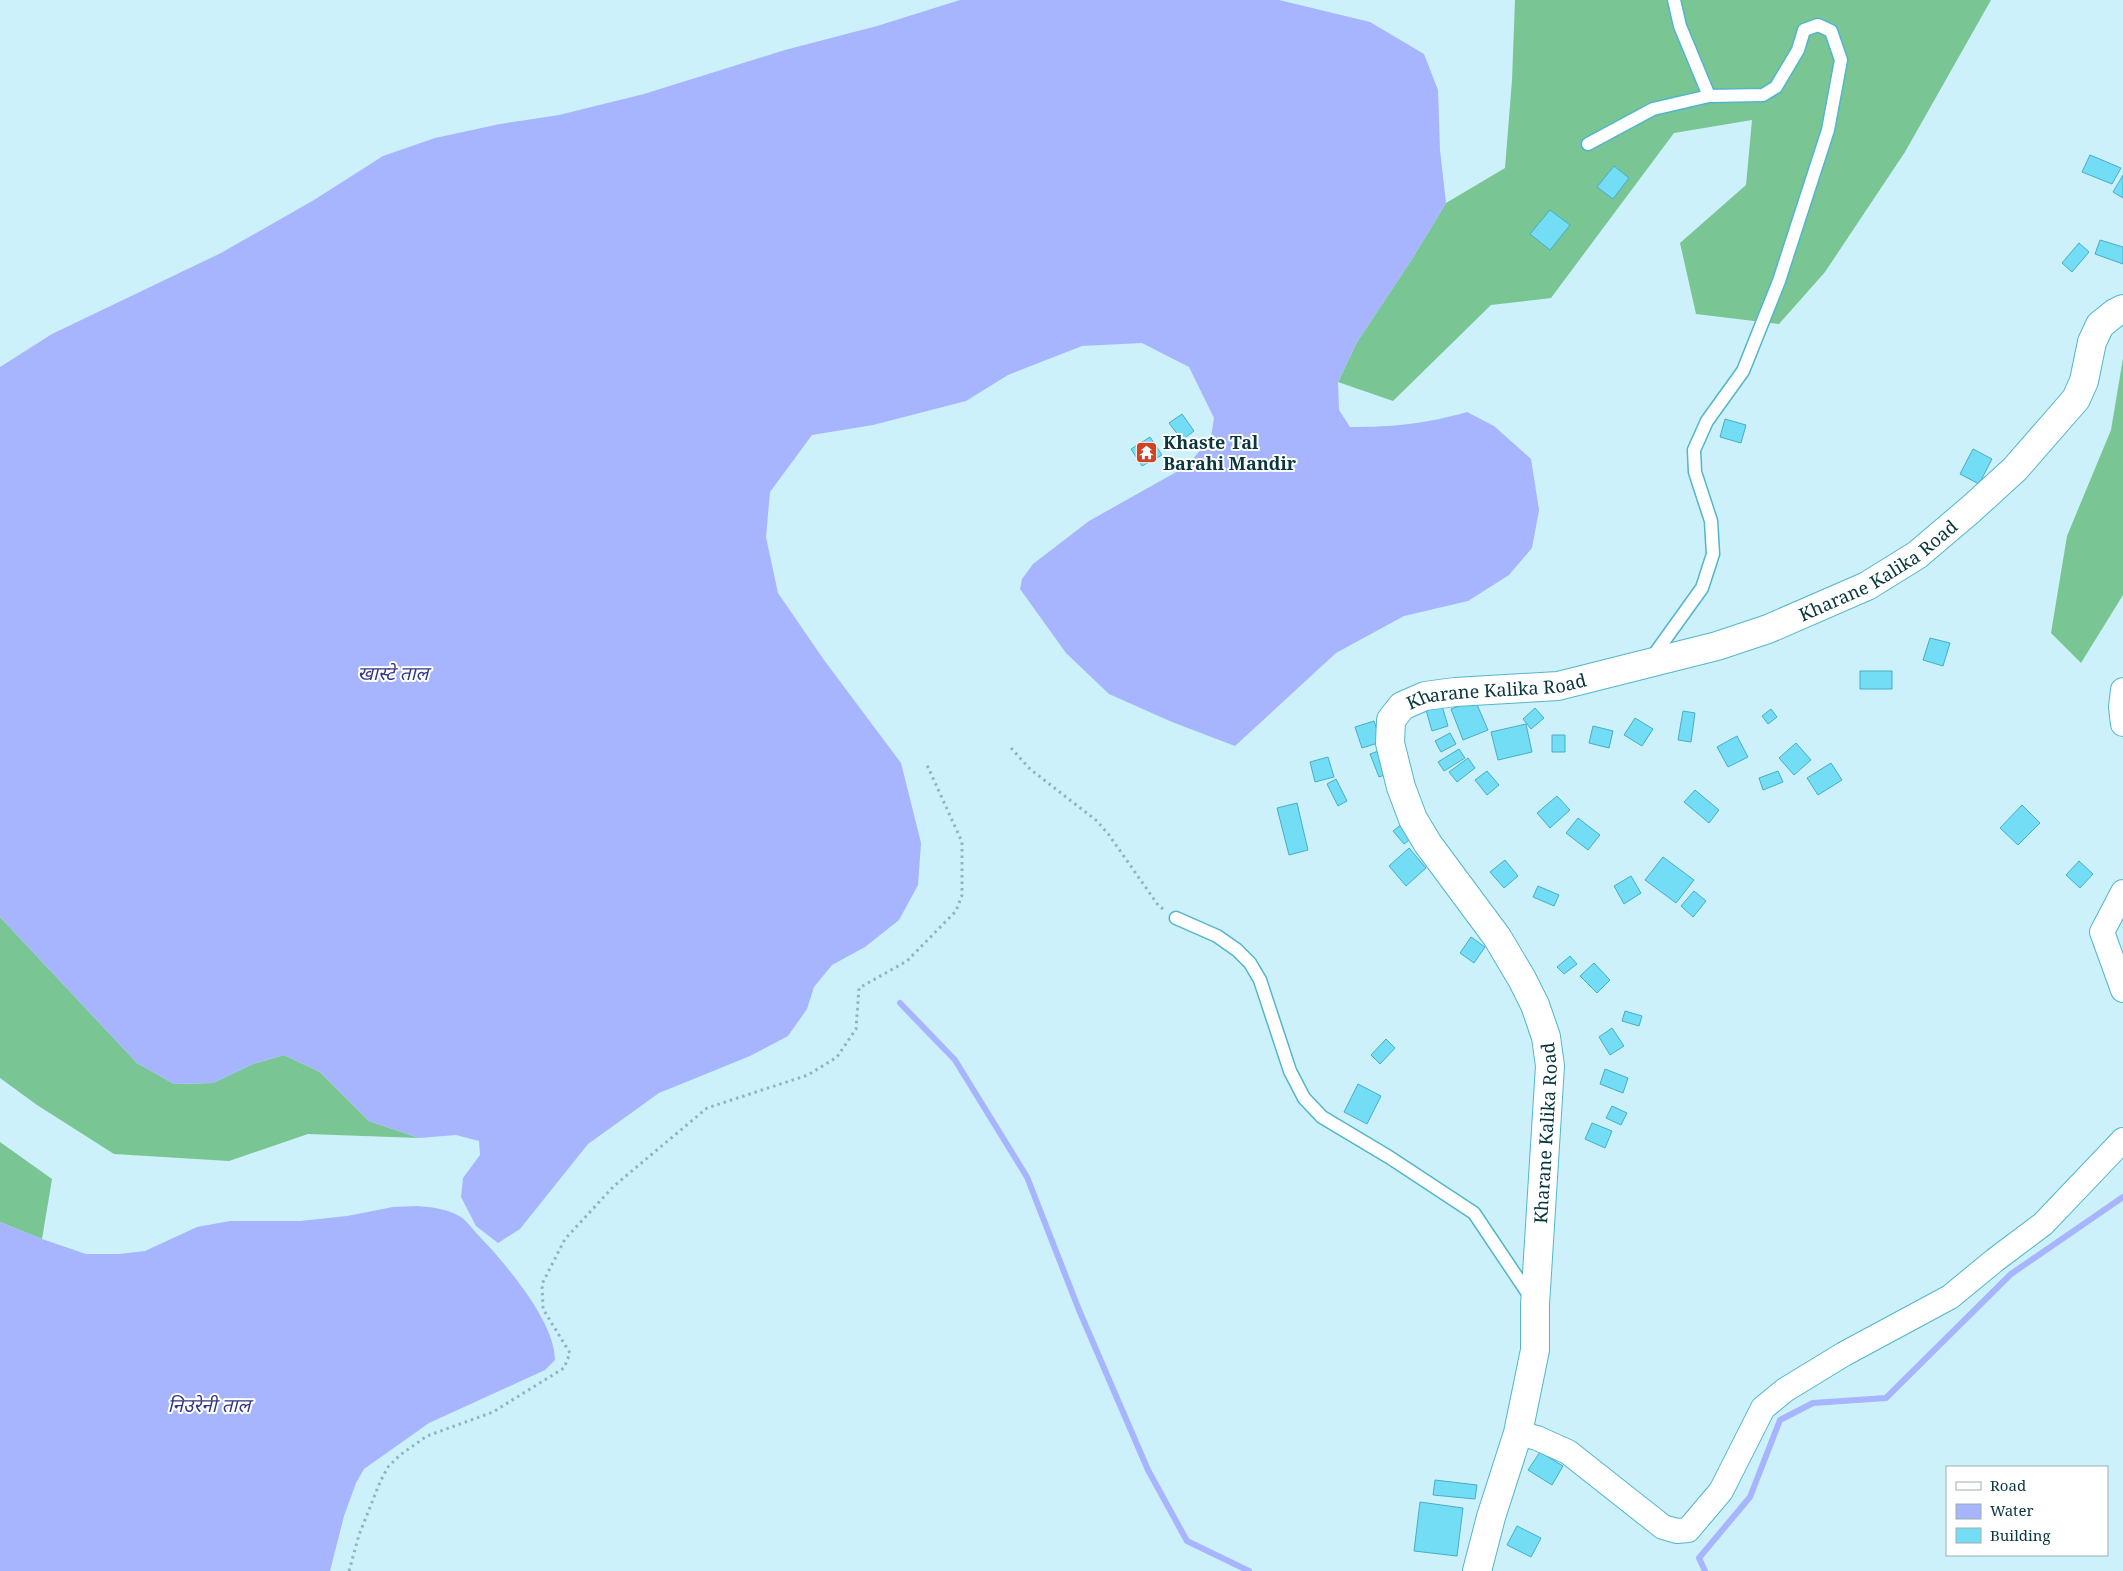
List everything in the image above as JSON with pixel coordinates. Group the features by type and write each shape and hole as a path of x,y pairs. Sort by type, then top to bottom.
{"street":[{"name":"Kharane Kalika Road","path":"1477,1571 1490,1517 1518,1433 1535,1350 1535,1304 1550,1066 1546,1037 1531,996 1497,936 1428,844 1413,819 1401,787 1390,743 1391,720 1402,706 1425,696 1558,686 1717,646 1768,629 1867,586 1917,555 1970,510 2014,469 2065,414 2076,399 2084,381 2092,342 2100,325 2123,309"},
{"path":"2123,690 2121,707 2123,724"},
{"path":"2123,892 2102,932 2123,990"},
{"path":"1518,1433 1537,1438 1568,1452 1662,1527 1677,1531 1688,1530 1721,1492 1763,1408 1785,1390 1844,1354 1950,1297 2043,1224 2123,1140"}],"lane":[{"path":"1674,0 1680,26 1708,96"},
{"path":"1588,144 1653,109 1708,96 1763,95 1776,87 1798,50 1804,30 1818,25 1831,31 1841,60 1828,130 1782,271 1743,371 1707,421 1694,450 1695,472 1711,521 1713,554 1702,588 1648,663"},
{"path":"1176,918 1216,936 1237,950 1250,963 1260,980 1290,1071 1304,1098 1322,1117 1389,1157 1474,1213 1535,1304"}],"path":[{"path":"1011,748 1030,770 1096,821 1109,835 1158,905 1176,918"},
{"path":"349,1571 359,1535 380,1482 388,1467 400,1455 427,1436 493,1412 564,1368 570,1353 543,1309 542,1284 565,1239 614,1186 706,1108 808,1075 838,1058 856,1029 859,988 908,961 956,911 962,895 962,842 927,765"}],"green space":[{"path":"1515,0 1991,0 1905,152 1825,272 1779,324 1696,314 1680,243 1746,185 1752,120 1674,133 1551,298 1491,305 1393,401 1338,382 1357,342 1412,259 1446,203 1505,168 1512,80"},
{"path":"2123,358 2123,595 2081,663 2051,633 2067,536 2111,430"},
{"path":"0,917 137,1063 174,1084 213,1083 253,1064 284,1055 320,1072 369,1121 419,1138 308,1134 229,1161 114,1154 37,1105 0,1078"},
{"path":"0,1142 52,1179 42,1239 0,1222"}],"water":[{"name":"खास्टे ताल","path":"960,0 1279,0 1370,22 1424,54 1438,90 1440,150 1446,203 1412,259 1357,342 1338,382 1339,410 1350,427 1409,424 1467,412 1494,426 1531,459 1539,510 1532,548 1509,575 1468,601 1404,616 1336,653 1235,746 1172,722 1109,694 1066,653 1020,589 1022,579 1033,564 1089,521 1187,466 1211,437 1214,418 1189,367 1142,343 1082,346 1008,375 966,401 873,425 812,435 770,492 766,537 778,593 824,660 901,763 921,843 918,885 899,920 865,947 832,965 814,987 807,1009 788,1036 750,1056 659,1093 588,1144 520,1229 498,1243 476,1226 461,1197 463,1178 480,1155 479,1141 456,1135 419,1138 369,1121 320,1072 284,1055 253,1064 213,1083 174,1084 137,1063 0,917 0,367 52,334 221,253 314,200 383,156 435,138 500,124 559,115 644,94 785,50 877,26"},
{"name":"निउरेनी ताल","path":"417,1206 445,1210 456,1214 469,1224 491,1248 527,1294 538,1312 553,1345 555,1360 545,1370 429,1423 364,1469 356,1483 344,1516 330,1571 0,1571 0,1222 86,1254 119,1254 145,1251 197,1227 230,1221 300,1221 347,1216 393,1207"}],"building":[{"path":"2090,155 2121,168 2112,184 2082,172"},
{"path":"1614,166 1629,178 1613,199 1597,187"},
{"path":"2123,175 2123,198 2113,192"},
{"path":"1550,210 1570,225 1550,250 1530,234"},
{"path":"2100,240 2123,247 2123,264 2095,254"},
{"path":"2079,243 2089,252 2072,272 2062,263"},
{"path":"1182,414 1194,431 1182,440 1169,423"},
{"path":"1725,419 1746,425 1741,443 1720,437"},
{"name":"Khaste Tal Barahi Mandir","path":"1150,437 1162,455 1142,466 1131,449"},
{"path":"1973,449 1992,459 1979,484 1960,474"},
{"path":"1930,638 1950,643 1943,666 1923,660"},
{"path":"1860,671 1892,671 1892,689 1860,689"},
{"path":"1475,700 1488,730 1463,740 1451,709"},
{"path":"1442,706 1448,726 1432,731 1426,710"},
{"path":"1535,708 1544,718 1531,729 1523,719"},
{"path":"1771,709 1777,717 1768,724 1762,716"},
{"path":"1683,711 1695,713 1691,742 1678,740"},
{"path":"1635,718 1653,729 1642,746 1624,735"},
{"path":"1374,721 1381,742 1362,748 1355,727"},
{"path":"1526,724 1532,752 1498,760 1491,732"},
{"path":"1593,726 1613,731 1609,748 1589,743"},
{"path":"1450,733 1456,744 1441,752 1435,741"},
{"path":"1552,735 1565,735 1565,752 1552,752"},
{"path":"1737,736 1748,757 1728,767 1717,747"},
{"path":"1796,743 1811,760 1794,775 1779,758"},
{"path":"1459,749 1465,758 1444,771 1438,762"},
{"path":"1381,750 1390,773 1379,777 1370,754"},
{"path":"1328,757 1334,777 1315,782 1310,762"},
{"path":"1468,758 1475,768 1457,782 1449,772"},
{"path":"1831,763 1842,780 1818,795 1807,778"},
{"path":"1487,771 1499,785 1487,795 1475,780"},
{"path":"1778,771 1783,782 1763,790 1759,778"},
{"path":"1336,779 1347,801 1338,806 1327,784"},
{"path":"1695,790 1719,810 1709,823 1684,802"},
{"path":"1557,796 1570,810 1550,828 1537,813"},
{"path":"1297,803 1308,850 1289,855 1277,808"},
{"path":"2022,805 2040,823 2018,845 2000,828"},
{"path":"1578,818 1600,835 1588,850 1566,833"},
{"path":"1402,824 1413,837 1404,844 1393,831"},
{"path":"1409,848 1426,868 1406,886 1389,866"},
{"path":"1663,857 1694,880 1676,903 1645,880"},
{"path":"1505,860 1518,876 1504,888 1490,872"},
{"path":"2079,861 2093,874 2080,888 2066,875"},
{"path":"1631,876 1641,893 1624,904 1614,886"},
{"path":"1538,886 1559,895 1554,906 1533,897"},
{"path":"1694,891 1706,901 1693,917 1681,906"},
{"path":"1471,937 1485,947 1474,963 1460,953"},
{"path":"1570,956 1577,964 1564,974 1557,967"},
{"path":"1594,963 1610,980 1597,993 1580,976"},
{"path":"1625,1011 1642,1016 1639,1026 1622,1021"},
{"path":"1612,1028 1624,1046 1610,1055 1599,1037"},
{"path":"1386,1039 1395,1048 1380,1064 1371,1055"},
{"path":"1605,1069 1628,1078 1623,1093 1600,1084"},
{"path":"1358,1084 1381,1096 1367,1124 1344,1112"},
{"path":"1612,1106 1627,1113 1621,1125 1606,1118"},
{"path":"1592,1123 1612,1131 1605,1148 1585,1139"},
{"path":"1540,1452 1563,1466 1552,1485 1528,1470"},
{"path":"1435,1480 1477,1485 1475,1499 1433,1495"},
{"path":"1420,1502 1463,1508 1457,1556 1414,1551"},
{"path":"1517,1526 1541,1538 1531,1557 1507,1545"}],"waterway":[{"path":"900,1003 955,1060 1027,1177 1079,1310 1148,1470 1187,1541 1249,1571"},
{"path":"1705,1571 1699,1558 1750,1497 1780,1420 1813,1403 1886,1398 2011,1274 2123,1197"}],"place":[{"name":"Khaste Tal Barahi Mandir","path":"1147,452"}]}
